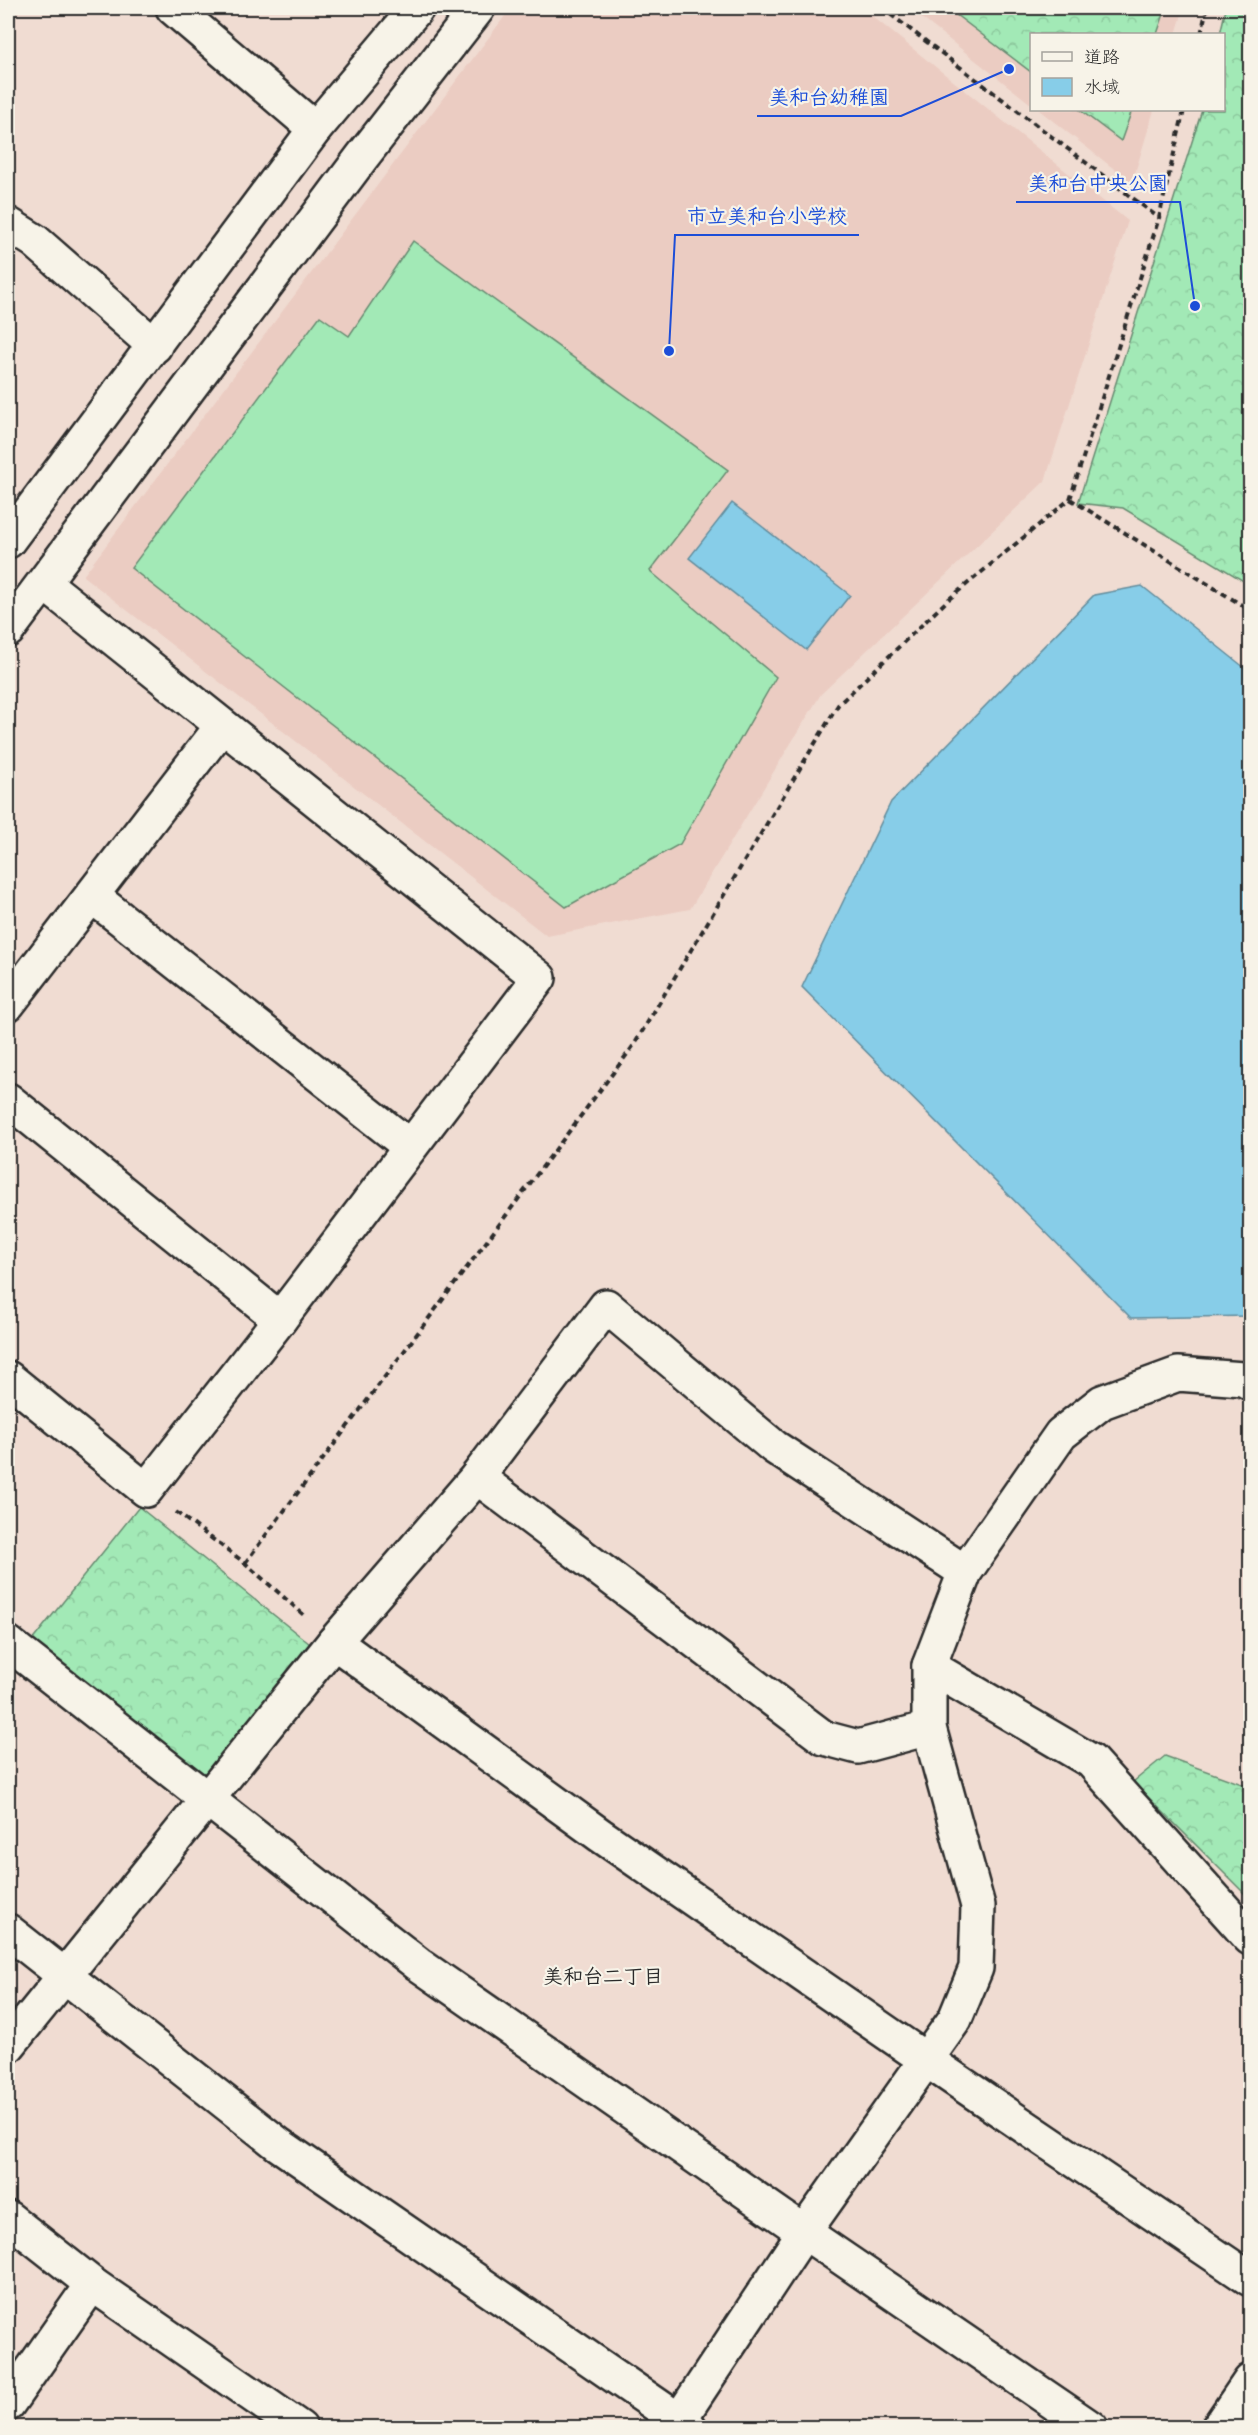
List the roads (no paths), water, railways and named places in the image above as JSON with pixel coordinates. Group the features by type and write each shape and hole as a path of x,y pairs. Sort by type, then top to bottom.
{"street":[{"path":"173,8 315,129"},
{"path":"8,542 315,129 417,8"},
{"path":"8,630 355,166 478,8"},
{"path":"8,224 35,241 155,346"},
{"path":"8,1377 146,1490 280,1319 538,978 44,583"},
{"path":"8,1004 222,726"},
{"path":"92,896 409,1146"},
{"path":"8,1100 280,1319"},
{"path":"8,2046 334,1642 477,1477 606,1306 774,1447 964,1572"},
{"path":"8,1931 278,2144 681,2425 804,2232 955,2019 976,1968 978,1906 929,1728 929,1666 964,1572 1061,1434 1102,1402 1178,1374 1243,1380 1251,1383"},
{"path":"477,1477 824,1738 858,1747 929,1728"},
{"path":"334,1642 600,1835 925,2060 1251,2279"},
{"path":"8,1643 418,1964 804,2232 1091,2427"},
{"path":"929,1666 1091,1761 1251,1938"},
{"path":"8,2218 92,2284 300,2427"},
{"path":"8,2404 92,2284"},
{"path":"1218,2427 1251,2381"}],"water":[{"path":"732,503 850,595 806,650 689,558"},
{"path":"1142,586 1250,672 1250,1316 1131,1318 802,987 891,802 1094,595"}],"place":[{"name":"美和台幼稚園","path":"1009,69"},
{"name":"美和台中央公園","path":"1195,306"},
{"name":"市立美和台小学校","path":"669,351"}],"district":[{"name":"美和台二丁目","path":"603,1976"}]}
